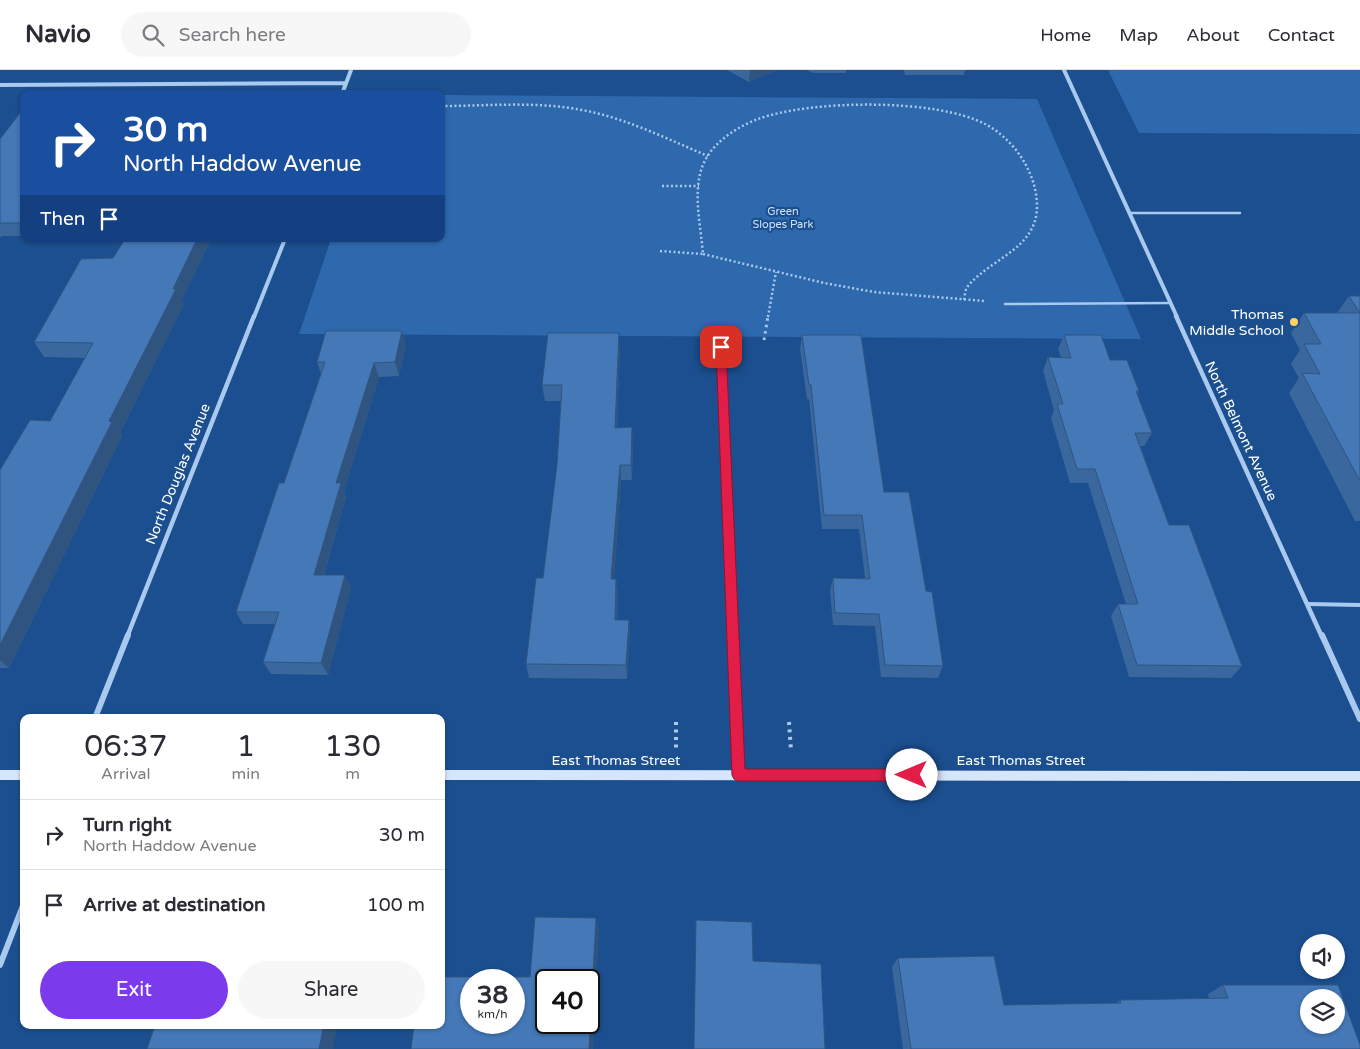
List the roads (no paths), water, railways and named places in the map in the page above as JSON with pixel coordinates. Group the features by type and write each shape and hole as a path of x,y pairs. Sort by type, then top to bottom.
{"street":[{"path":"343,90 351,70"},
{"name":"North Belmont Avenue","path":"1064,70 1360,719"},
{"path":"0,85 346,83"},
{"name":"North Douglas Avenue","path":"97,714 283,242"},
{"path":"721,347 738,775"},
{"path":"0,775 20,775"},
{"name":"East Thomas Street","path":"445,775 1360,776"},
{"path":"0,965 20,913"}],"lane":[{"path":"1129,213 1240,213"},
{"path":"1005,304 1170,303"},
{"path":"1308,604 1360,605"}],"place":[{"name":"Thomas Middle School","path":"1294,322"}],"park label":[{"name":"Green Slopes Park","path":"783,217"}]}
